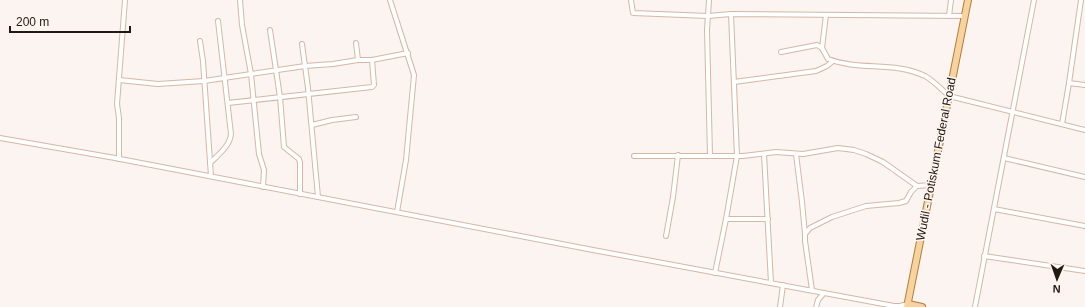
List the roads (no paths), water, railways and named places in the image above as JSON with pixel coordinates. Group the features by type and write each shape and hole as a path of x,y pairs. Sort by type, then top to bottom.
{"main road":[{"name":"Wudil - Potiskum Federal Road","path":"907,305 968,0"},
{"path":"907,305 922,307"}],"street":[{"path":"119,159 119,118 117,104 125,0"},
{"path":"240,0 242,25 251,74 259,154 264,170 263,186"},
{"path":"390,0 414,75 406,160 397,212"},
{"path":"631,0 633,13 708,16 731,14 964,16"},
{"path":"709,0 707,30 710,156"},
{"path":"948,16 951,0"},
{"path":"975,307 1034,0"},
{"path":"1062,124 1081,0"},
{"path":"715,273 737,156 731,14"},
{"path":"822,48 826,15"},
{"path":"210,163 223,150 231,137 218,21"},
{"path":"270,30 280,97 284,147 299,159 300,194"},
{"path":"200,41 211,176"},
{"path":"356,43 358,60"},
{"path":"302,44 312,125 318,197"},
{"path":"781,52 818,45 822,48 828,59 839,63 861,66 897,67 925,76 933,81 949,96 1085,130"},
{"path":"119,80 158,84 204,81 305,66 358,60 372,60 408,54"},
{"path":"228,103 372,87 374,85 372,60"},
{"path":"734,82 816,71 827,66 833,61"},
{"path":"1069,83 1085,85"},
{"path":"312,125 332,120 356,117"},
{"path":"0,138 211,176 894,306 907,305"},
{"path":"634,156 737,156 776,152 811,154 820,150 838,148 854,150 883,162 917,186 931,185"},
{"path":"764,154 771,283"},
{"path":"796,154 804,234 812,290"},
{"path":"666,236 673,197 678,155"},
{"path":"1004,158 1085,177"},
{"path":"804,234 810,228 832,217 866,206 906,201 911,192 917,186"},
{"path":"994,208 1085,226"},
{"path":"726,219 768,219"},
{"path":"984,256 1085,271"},
{"path":"780,307 783,285"},
{"path":"816,307 818,300 824,293"}]}
